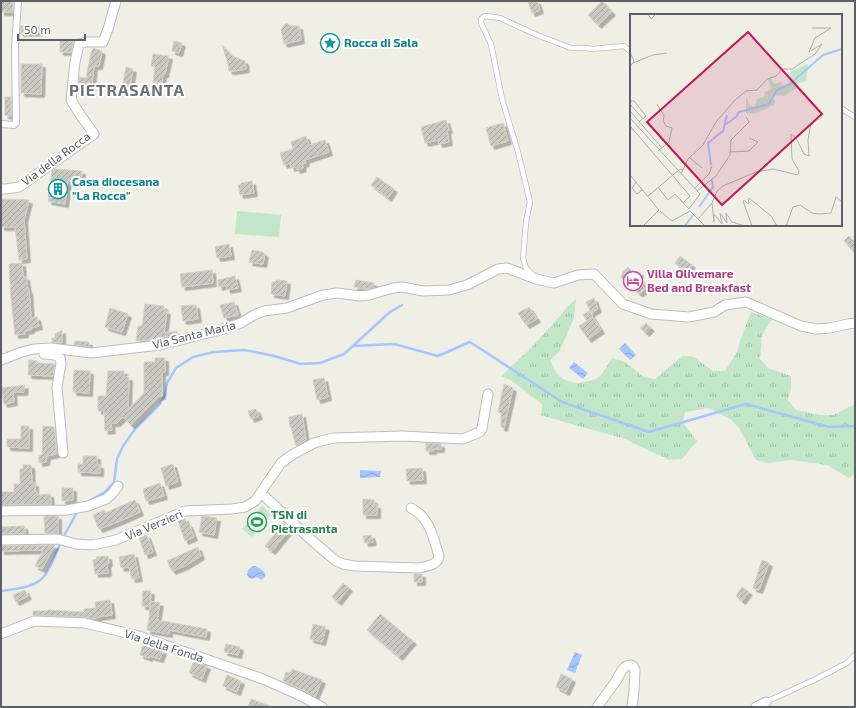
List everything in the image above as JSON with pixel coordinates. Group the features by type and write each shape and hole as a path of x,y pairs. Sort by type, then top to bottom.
{"street":[{"path":"1,124 14,125 16,123 15,47 18,1"},
{"name":"Via della Rocca","path":"1,189 19,187 94,134 71,100 75,62 79,44 87,42 103,42 116,1"},
{"name":"Via Santa Maria","path":"1,360 34,349 51,348 91,353 160,345 220,330 241,323 264,311 287,308 323,295 337,293 360,296 402,287 423,291 449,290 467,285 498,269 507,268 536,279 554,283 578,275 594,274 623,304 651,314 689,317 714,312 725,305 746,302 801,326 816,329 855,323"},
{"path":"34,349 45,354 56,355 60,358 61,363 57,387 63,453"},
{"name":"Via Verzieri","path":"1,540 58,540 76,544 93,545 116,540 185,511 245,507 255,501 281,463 314,443 334,438 394,437 463,439 480,432 488,394"},
{"path":"1,511 67,510 88,506 106,499 118,486"},
{"path":"261,493 328,555 343,564 355,566 419,568 429,566 439,560 439,556 424,518 411,508"},
{"name":"Via della Fonda","path":"1,634 34,621 84,623 139,636 263,678 299,694 322,707"},
{"path":"597,707 622,670 626,666 630,665 633,666 635,670 632,707"},
{"path":"756,707 766,702"}],"lane":[{"path":"536,279 526,268 523,258 526,222 530,202 518,152 502,99 491,44 481,23 481,19 485,16 500,18 537,35 571,48 592,49 624,46 630,51"},
{"path":"842,109 855,117"},
{"path":"766,702 847,663 855,655"}],"green space":[{"path":"237,211 281,215 279,237 235,234"},
{"path":"576,299 574,318 559,352 550,360 559,376 567,381 578,383 600,376 613,358 625,362 644,377 655,379 682,356 694,357 713,371 725,371 737,352 751,312 772,319 762,335 760,359 768,368 791,376 791,389 788,400 796,410 820,415 833,415 855,404 855,473 849,478 827,465 792,460 767,463 756,460 739,428 730,419 708,408 685,412 683,423 697,441 682,459 669,460 625,439 540,415 542,404 512,381 501,376 529,350"},
{"name":"TSN di Pietrasanta","path":"262,506 271,514 252,537 242,529"}],"water":[{"path":"625,343 636,355 630,360 619,349"},
{"path":"574,362 588,373 583,379 569,368"},
{"path":"360,470 381,471 380,477 360,478"},
{"path":"253,566 256,566 264,572 264,578 261,580 257,577 252,579 249,578 247,575 248,570"},
{"path":"575,652 582,655 575,673 567,670"}],"building":[{"path":"1,1 13,1 13,12 1,12"},
{"path":"528,1 537,1 540,10 532,13"},
{"path":"602,1 612,12 598,25 588,15"},
{"path":"286,23 291,26 299,26 301,40 284,44 281,29"},
{"path":"21,26 40,26 40,32 20,33"},
{"path":"60,40 69,40 74,42 71,52 60,52"},
{"path":"174,41 182,43 179,53 172,51"},
{"path":"222,45 232,56 245,61 246,69 229,71"},
{"path":"93,48 102,51 99,66 94,66 91,93 81,92 82,84 79,84 79,77 86,78"},
{"path":"153,54 169,56 165,74 163,74 162,83 153,82 155,67 151,66"},
{"path":"21,64 42,64 41,94 21,93"},
{"path":"126,67 133,69 130,85 123,83"},
{"path":"5,97 11,97 11,116 5,115"},
{"path":"446,120 449,130 447,130 449,142 439,144 438,140 425,143 421,127"},
{"path":"503,123 508,141 491,146 486,128"},
{"path":"306,136 309,145 325,140 329,152 305,160 306,163 302,164 303,168 297,170 296,167 291,168 290,163 284,165 280,153 293,149 291,142"},
{"name":"Casa diocesana \"La Rocca\"","path":"55,169 82,171 81,181 68,180 65,204 48,201 52,171"},
{"path":"377,177 394,189 388,198 371,185"},
{"path":"252,181 254,193 240,195 238,185"},
{"path":"1,199 29,200 24,220 27,259 19,260 15,227 1,227"},
{"path":"849,236 855,242 855,253 844,241"},
{"path":"229,244 231,256 217,258 215,247"},
{"path":"252,250 263,252 265,254 263,264 249,262"},
{"path":"680,256 692,265 687,272 675,263"},
{"path":"22,263 23,277 26,277 29,290 31,318 37,317 39,326 25,331 25,334 15,335 9,264"},
{"name":"Villa Olivemare Bed and Breakfast","path":"628,267 632,272 640,272 639,277 647,287 641,293 638,293 628,282 626,284 621,277 623,272"},
{"path":"212,270 213,283 182,287 180,274"},
{"path":"235,276 238,288 227,290 226,285 219,287 218,280"},
{"path":"276,280 287,281 285,296 271,294 272,282 276,282"},
{"path":"356,280 374,283 373,288 367,289 354,287"},
{"path":"594,298 598,309 591,313 586,302"},
{"path":"234,302 238,315 224,318 220,305"},
{"path":"145,304 164,306 164,311 167,311 164,333 177,331 178,334 159,339 136,341 138,326 142,326"},
{"path":"196,305 198,319 183,321 181,306"},
{"path":"529,307 537,319 526,325 518,313"},
{"path":"110,308 128,314 122,332 105,327"},
{"path":"589,311 601,330 588,339 579,326 587,321 583,315"},
{"path":"646,323 651,328 646,333 640,328"},
{"path":"62,330 62,343 52,342 52,338 55,338 55,334"},
{"path":"75,341 89,342 89,347 74,345"},
{"path":"155,358 165,358 165,372 162,372 162,396 159,396 131,425 123,417 117,423 111,423 112,430 105,431 104,410 98,411 98,396 106,396 108,371 124,371 124,377 129,377 128,410 144,393 144,362 155,362"},
{"path":"29,360 37,361 37,363 55,364 53,376 28,375"},
{"path":"74,370 90,371 89,393 73,392"},
{"path":"324,378 328,397 317,400 313,380"},
{"path":"504,384 513,388 504,428 501,427 501,413 498,412"},
{"path":"25,385 24,392 13,392 14,402 4,404 1,388"},
{"path":"256,409 259,416 251,419 248,411"},
{"path":"302,414 306,440 296,446 290,427 289,417"},
{"path":"21,426 29,426 29,448 7,447 7,439 21,439"},
{"path":"43,426 54,427 56,454 47,456 46,462 39,463 39,455 42,455"},
{"path":"426,443 441,444 441,449 426,451"},
{"path":"83,456 97,456 97,465 100,465 100,473 78,472 78,464 83,464"},
{"path":"173,464 178,482 166,486 161,468"},
{"path":"23,465 31,465 32,483 35,483 35,492 37,492 37,495 50,494 51,504 1,505 1,492 14,492 14,484 20,484 20,469 23,469"},
{"path":"422,468 423,480 407,481 406,469"},
{"path":"160,483 164,496 146,501 143,489"},
{"path":"62,488 73,488 73,500 62,501"},
{"path":"363,499 374,500 374,505 377,505 377,515 363,515"},
{"path":"135,500 140,512 99,529 93,515 104,510 105,513"},
{"path":"44,516 58,516 58,533 45,533"},
{"path":"202,516 217,518 214,535 199,532"},
{"path":"185,518 194,537 185,541 178,521"},
{"path":"284,523 290,529 272,551 265,546"},
{"path":"24,526 25,534 1,534 1,527"},
{"path":"147,535 153,552 145,555 139,537"},
{"path":"371,535 373,542 365,543 363,536"},
{"path":"55,545 42,569 35,566 43,550 1,551 1,546"},
{"path":"198,547 201,556 185,566 172,571 167,561"},
{"path":"134,554 139,578 132,579 129,567 121,568 119,557"},
{"path":"108,556 108,573 95,574 93,560 97,559 96,557"},
{"path":"762,560 769,563 759,590 753,588"},
{"path":"414,574 422,574 422,582 414,582"},
{"path":"343,583 349,588 338,602 332,597"},
{"path":"742,587 749,592 742,601 736,596"},
{"path":"25,590 28,596 16,602 13,595"},
{"path":"143,591 151,591 150,606 142,606"},
{"path":"110,600 112,615 98,618 92,619 85,617 33,615 33,611 48,610 84,612 84,609 96,608 95,602"},
{"path":"150,601 160,603 157,620 207,629 206,637 169,630 169,634 147,630"},
{"path":"380,614 413,641 399,657 367,630"},
{"path":"313,624 326,627 322,642 310,639"},
{"path":"143,644 163,651 160,659 140,655"},
{"path":"226,644 240,647 238,655 224,652"},
{"path":"194,661 207,666 202,679 189,673"},
{"path":"292,669 322,680 315,697 283,681 286,672 290,673"},
{"path":"561,674 572,679 566,692 556,687"},
{"path":"227,675 241,681 237,692 223,686"},
{"path":"251,699 270,706 270,707 248,707"}],"waterway":[{"path":"89,501 105,492 114,482 117,459 123,446 135,429 159,405 165,395 167,383 176,368 193,357 214,352 245,350 274,356 301,364 320,363 344,354 390,312 402,305"},
{"path":"353,346 394,344 438,356 470,342 562,402 649,432 746,404 829,427 855,426"},
{"path":"64,536 76,514"},
{"path":"1,591 25,587 36,583 45,575 60,544"}],"place":[{"name":"Rocca di Sala","path":"330,43"},
{"name":"Casa diocesana \"La Rocca\"","path":"58,189"},
{"name":"Villa Olivemare Bed and Breakfast","path":"633,281"},
{"name":"TSN di Pietrasanta","path":"257,522"}],"district":[{"name":"PIETRASANTA","path":"127,90"}]}
